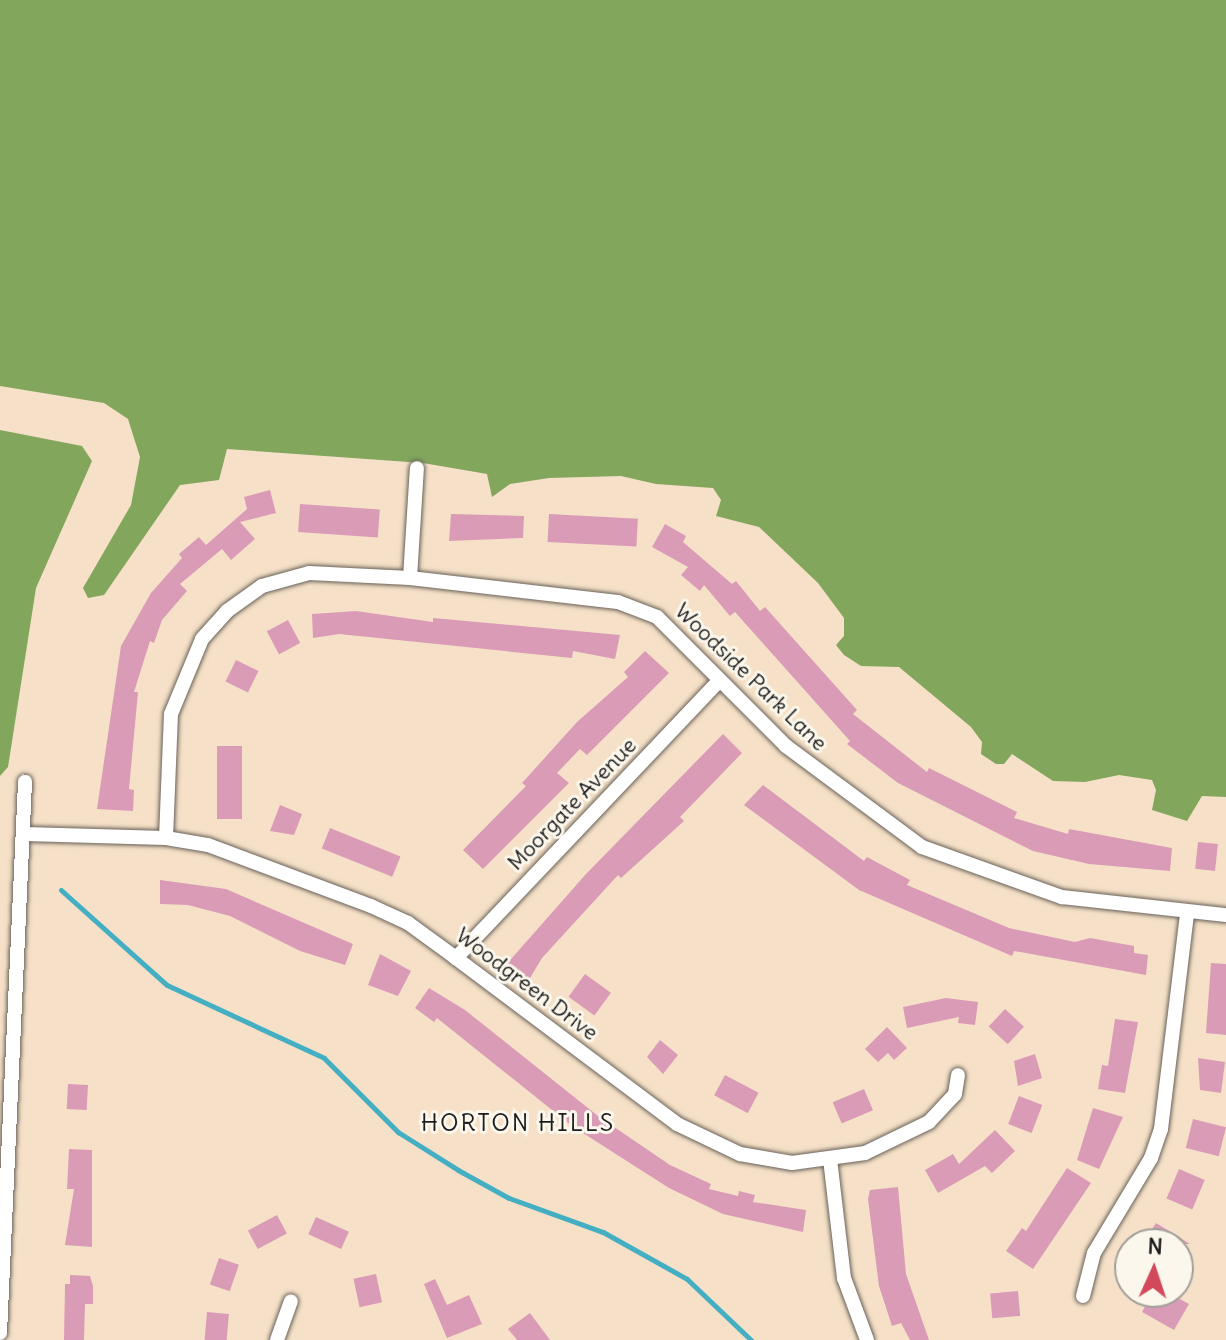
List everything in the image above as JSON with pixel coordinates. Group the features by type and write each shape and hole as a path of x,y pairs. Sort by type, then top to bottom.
{"street":[{"path":"410,578 417,468"},
{"name":"Woodside Park Lane","path":"166,838 171,714 202,639 227,611 262,586 309,573 410,578 618,602 657,617 786,746 922,847 1062,897 1226,915"},
{"name":"Moorgate Avenue","path":"456,958 720,680"},
{"path":"0,1333 4,1183 25,834 25,782"},
{"name":"Woodgreen Drive","path":"25,834 166,838 208,845 371,906 408,923 696,1137 740,1154 792,1163 865,1153 912,1134 945,1107 955,1094 958,1075"},
{"path":"1083,1296 1094,1253 1151,1158 1161,1129 1187,913"},
{"path":"830,1159 844,1278 867,1340"},
{"path":"277,1340 291,1301"}],"green space":[{"path":"0,0 1226,0 1226,797 1202,796 1187,821 1152,810 1156,790 1152,780 1119,775 1085,782 1053,781 1012,754 1004,764 996,764 981,754 982,742 971,727 899,667 861,666 844,655 836,645 844,636 844,618 818,583 759,527 716,516 721,500 713,488 656,484 621,476 549,478 510,484 492,497 487,474 423,463 227,449 219,480 180,485 104,595 88,598 83,588 131,505 140,457 128,419 104,403 0,386"},
{"path":"0,430 82,446 92,461 36,588 8,767 0,776"}],"building":[{"path":"270,490 276,513 240,522 255,539 231,560 222,549 180,584 187,591 162,620 154,643 150,641 134,692 138,692 129,789 134,790 133,811 97,809 121,646 151,593 182,558 179,554 199,537 206,545 247,509 244,497"},
{"path":"300,504 380,510 378,538 298,532"},
{"path":"451,514 524,516 523,538 449,541"},
{"path":"549,514 638,519 636,547 548,542"},
{"path":"665,524 686,536 683,542 732,584 736,581 760,611 765,607 857,710 853,714 927,772 929,768 1017,812 1014,818 1068,834 1069,829 1172,848 1170,871 1089,864 1033,851 898,783 847,744 850,741 735,612 730,616 704,585 700,591 681,575 688,567 652,547"},
{"path":"356,611 433,622 433,618 620,635 615,659 573,651 572,658 339,634 313,638 312,614"},
{"path":"288,620 300,643 279,654 267,631"},
{"path":"645,651 669,673 587,755 580,749 557,773 569,783 483,869 463,850 526,786 522,783 577,722 628,677 624,672"},
{"path":"236,660 258,671 248,693 225,682"},
{"path":"723,734 742,753 680,817 684,821 621,878 618,875 542,958 527,983 505,966 586,874"},
{"path":"217,746 242,746 242,819 217,819"},
{"path":"763,785 864,861 867,857 910,880 907,885 1009,928 1075,942 1090,938 1134,946 1134,953 1148,955 1146,975 1014,951 1012,956 859,890 744,805"},
{"path":"280,805 302,814 294,835 270,831"},
{"path":"330,828 400,856 392,877 322,848"},
{"path":"1198,842 1218,844 1215,871 1195,869"},
{"path":"160,880 226,889 353,944 345,965 300,951 230,916 188,905 160,904"},
{"path":"380,954 411,971 398,996 368,985"},
{"path":"1211,963 1226,964 1226,1035 1206,1033"},
{"path":"585,974 611,993 594,1015 569,997"},
{"path":"429,988 465,1010 598,1116 670,1165 711,1184 709,1189 738,1196 739,1191 755,1195 753,1202 806,1210 803,1232 723,1214 669,1188 572,1126 437,1018 434,1022 415,1008"},
{"path":"946,998 978,1002 975,1025 958,1023 959,1017 907,1028 903,1007"},
{"path":"1005,1009 1024,1027 1008,1044 989,1027"},
{"path":"1115,1019 1138,1022 1125,1093 1098,1089 1102,1065 1108,1066"},
{"path":"887,1027 907,1048 894,1060 888,1053 878,1062 865,1049"},
{"path":"660,1040 678,1055 663,1074 647,1057"},
{"path":"1035,1054 1042,1078 1018,1086 1014,1061"},
{"path":"1198,1058 1225,1062 1221,1093 1200,1090"},
{"path":"725,1075 759,1093 748,1113 714,1095"},
{"path":"68,1084 88,1085 87,1110 67,1109"},
{"path":"864,1089 873,1110 842,1123 833,1102"},
{"path":"1019,1096 1042,1105 1032,1133 1008,1124"},
{"path":"1093,1108 1123,1117 1099,1169 1077,1160"},
{"path":"1193,1119 1226,1127 1219,1156 1186,1148"},
{"path":"995,1130 1015,1151 992,1173 985,1166 938,1193 925,1170 953,1154 959,1164"},
{"path":"69,1149 92,1150 92,1247 65,1245 74,1189 67,1189"},
{"path":"1067,1168 1091,1183 1033,1269 1006,1251 1022,1228 1026,1231"},
{"path":"1179,1169 1205,1180 1192,1209 1166,1198"},
{"path":"898,1187 906,1274 929,1340 910,1340 901,1323 892,1326 879,1286 868,1199 870,1190"},
{"path":"277,1215 287,1234 258,1249 248,1230"},
{"path":"316,1217 349,1232 341,1249 308,1234"},
{"path":"219,1258 239,1265 230,1291 210,1284"},
{"path":"376,1274 382,1302 360,1307 354,1279"},
{"path":"70,1275 90,1276 93,1286 93,1304 85,1304 84,1340 64,1340 65,1284 70,1284"},
{"path":"435,1279 447,1305 469,1295 482,1324 447,1338 424,1284"},
{"path":"1018,1291 1020,1316 992,1318 990,1293"},
{"path":"1144,1308 1187,1308 1174,1330 1142,1312"},
{"path":"207,1312 229,1314 227,1340 205,1340"},
{"path":"530,1313 550,1340 517,1340 508,1329"}],"waterway":[{"path":"61,890 167,985 324,1058 398,1132 509,1198 603,1232 687,1279 751,1340"}],"district":[{"name":"HORTON HILLS","path":"518,1123"}]}
